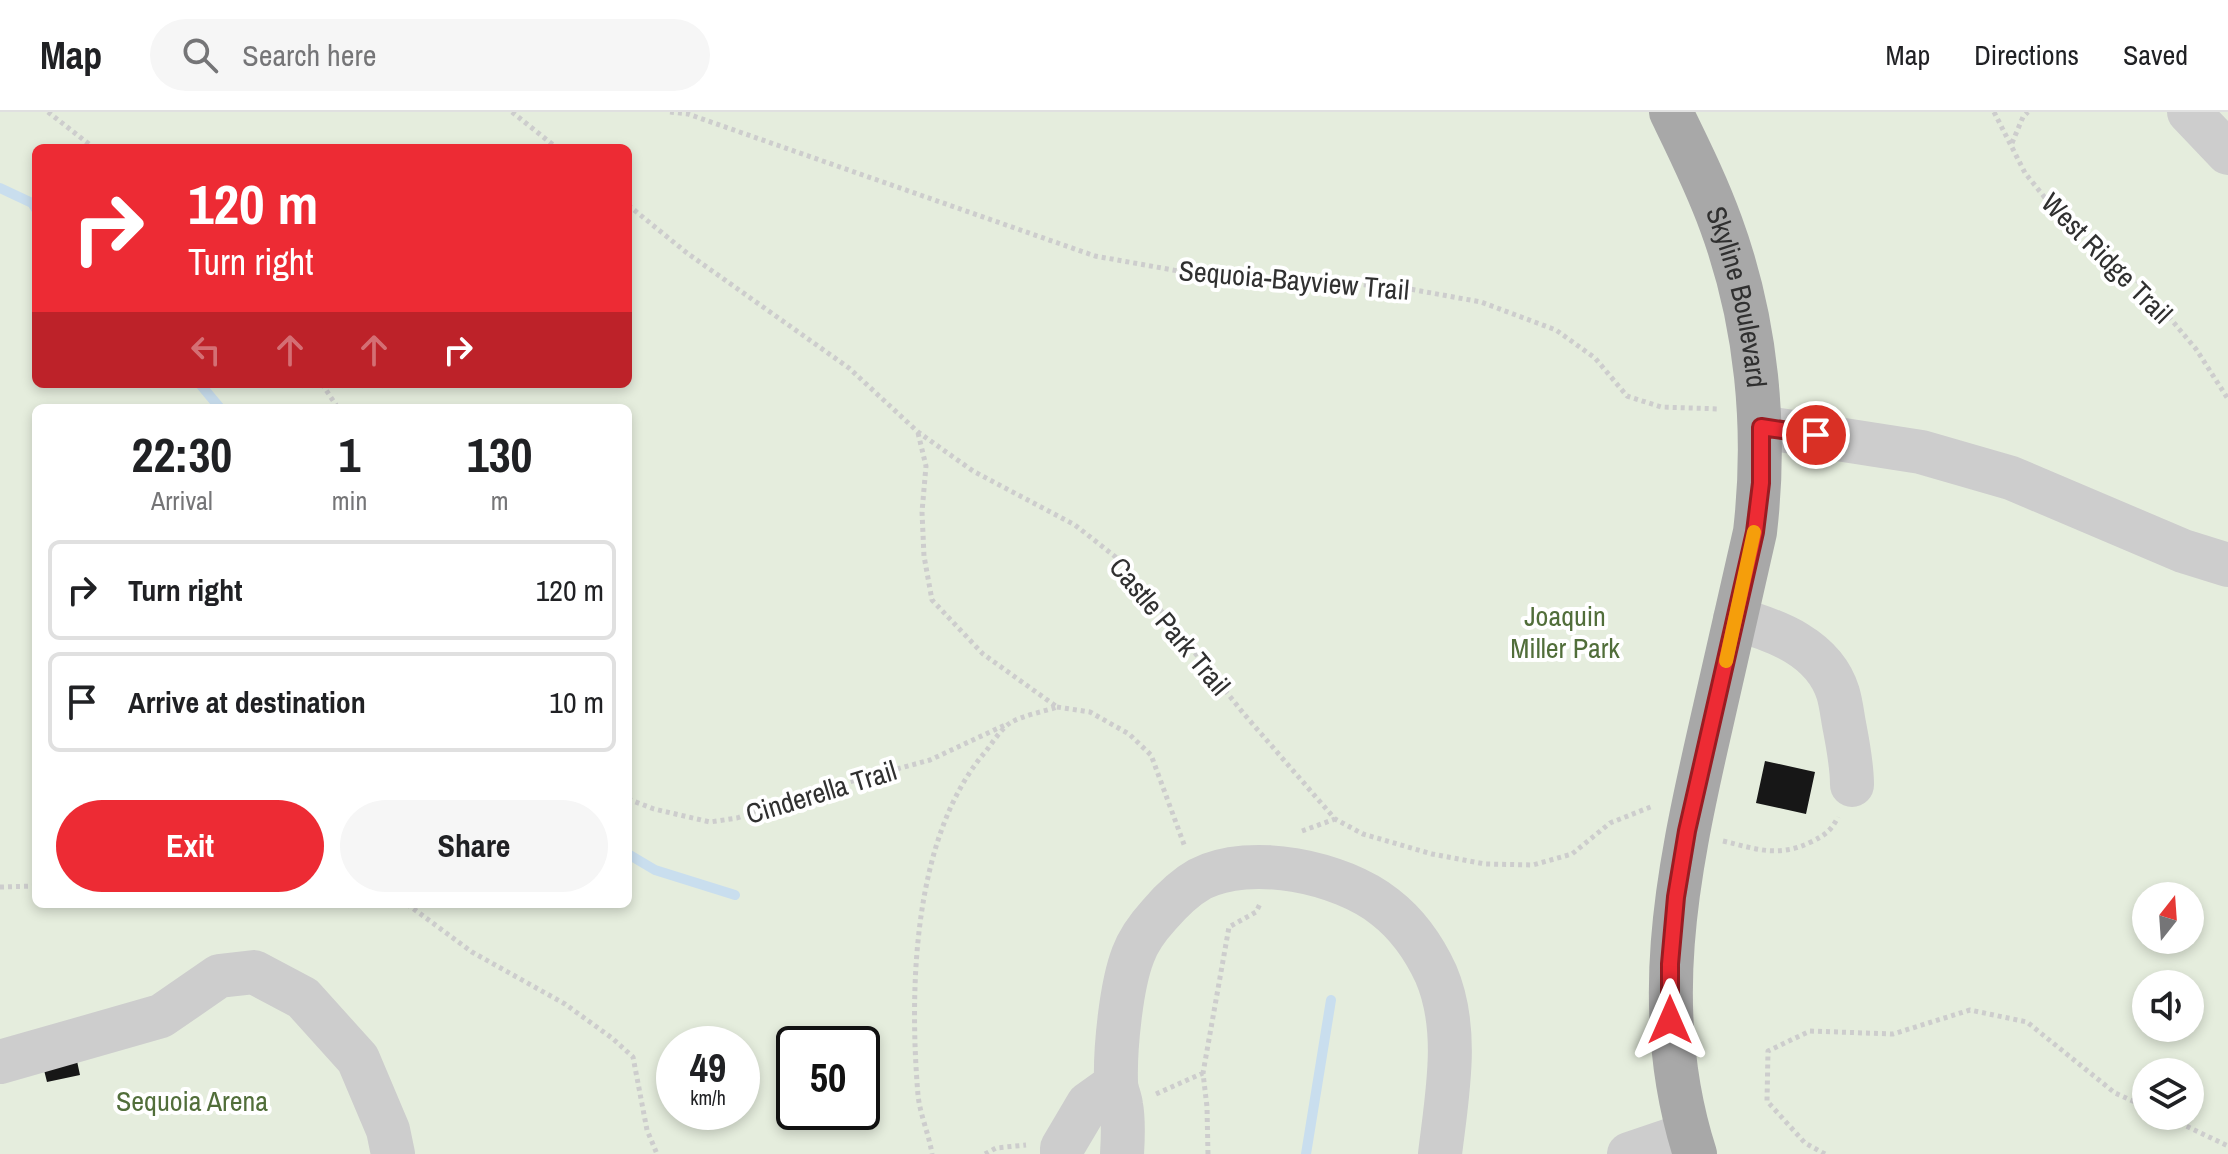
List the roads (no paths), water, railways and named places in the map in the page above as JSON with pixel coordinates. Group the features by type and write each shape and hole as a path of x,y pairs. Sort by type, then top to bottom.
{"main road":[{"name":"Skyline Boulevard","path":"1671,112 1722,225 1742,296 1755,362 1761,427 1761,483 1755,532 1687,831 1676,897 1670,1020 1691,1144"}],"lane":[{"path":"2189,112 2228,153"},
{"path":"1761,427 1921,452 2011,478 2183,551 2228,565"},
{"path":"1735,619 1764,627 1797,642 1818,659 1837,690 1852,763 1852,785"},
{"path":"1122,1154 1119,1096 1124,990 1133,954 1150,925 1174,897 1200,879 1233,868 1270,866 1349,885 1386,908 1419,942 1436,975 1449,1012 1449,1064 1440,1154"},
{"path":"0,1062 161,1016 219,976 254,972 303,998 358,1059 388,1130 393,1154"},
{"path":"1062,1154 1062,1148 1088,1104 1119,1096"},
{"path":"1629,1154 1691,1144"}],"waterway":[{"path":"0,188 32,203"},
{"path":"203,388 217,404"},
{"path":"632,856 655,870 735,895"},
{"path":"1306,1154 1331,1000"}],"park label":[{"name":"Joaquin Miller Park","path":"1565,632"},
{"name":"Sequoia Arena","path":"192,1101"}]}
